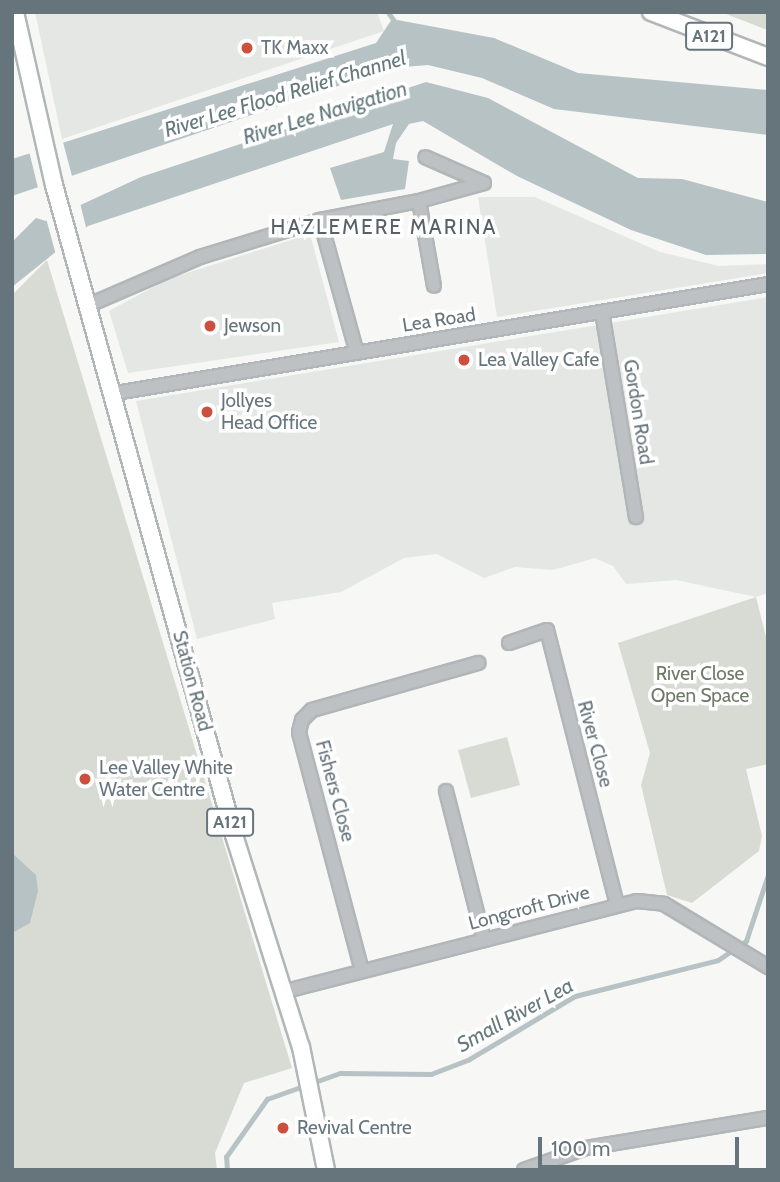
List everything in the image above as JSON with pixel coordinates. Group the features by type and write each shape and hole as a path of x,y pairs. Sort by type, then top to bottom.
{"main road":[{"name":"A121","path":"15,12 54,185 89,305"},
{"name":"A121","path":"651,12 768,57"},
{"name":"Station Road","path":"89,305 116,393 234,835 286,991 312,1095 326,1170"}],"street":[{"path":"89,305 177,265 320,220 419,201 484,183 425,157"},
{"path":"419,201 434,286"},
{"path":"320,220 357,353"},
{"name":"Lea Road","path":"116,393 768,284"},
{"name":"Gordon Road","path":"601,312 636,517"},
{"name":"River Close","path":"509,643 547,630 617,905"},
{"name":"Fishers Close","path":"362,971 299,732 302,720 312,710 478,663"},
{"path":"446,791 484,940"},
{"name":"Longcroft Drive","path":"286,991 617,905 659,902 768,967"},
{"path":"524,1170 586,1149 768,1118"}],"shaded area":[{"path":"35,12 377,12 384,31 62,139"},
{"path":"478,197 535,197 660,252 719,266 768,264 768,273 497,317"},
{"path":"310,234 339,342 128,373 109,311 168,279"},
{"path":"768,297 768,593 756,597 676,580 626,584 613,566 595,558 553,570 515,567 484,578 437,554 404,558 341,592 272,603 275,619 197,639 136,401"}],"green space":[{"path":"721,12 768,12 768,30 762,28"},
{"path":"47,260 292,1068 244,1083 215,1153 217,1170 12,1170 12,295"},
{"name":"River Close Open Space","path":"756,597 768,645 768,764 746,769 762,836 759,851 692,903 667,895 641,785 650,753 618,643"},
{"path":"507,737 520,785 471,798 458,750"}],"water":[{"name":"River Lee Flood Relief Channel","path":"392,19 494,38 578,73 768,90 768,135 554,109 482,78 428,65 391,68 12,196 12,159 376,43"},
{"path":"426,82 488,98 638,178 682,179 768,202 768,254 706,255 631,230 517,176 423,121 409,124 396,143 393,159 409,161 405,189 341,200 330,168 384,152 393,124 88,226 12,287 12,242 36,218 46,221 141,177"},
{"path":"12,853 36,875 38,891 30,923 12,933"}],"pier":[{"path":"63,142 73,180 39,192 29,151"},
{"path":"80,203 87,231 56,255 46,218"}],"waterway":[{"path":"388,12 396,23"},
{"name":"Small River Lea","path":"227,1170 226,1157 267,1099 340,1073 431,1074 468,1060 575,996 718,960 746,941 768,875"}],"place":[{"name":"TK Maxx","path":"247,48"},
{"name":"Jewson","path":"210,326"},
{"name":"Lea Valley Cafe","path":"464,360"},
{"name":"Jollyes Head Office","path":"207,412"},
{"name":"Lee Valley White Water Centre","path":"85,779"},
{"name":"Revival Centre","path":"283,1128"}],"district":[{"name":"HAZLEMERE MARINA","path":"384,227"}],"water label":[{"name":"River Lee Navigation","path":"325,113"}]}
